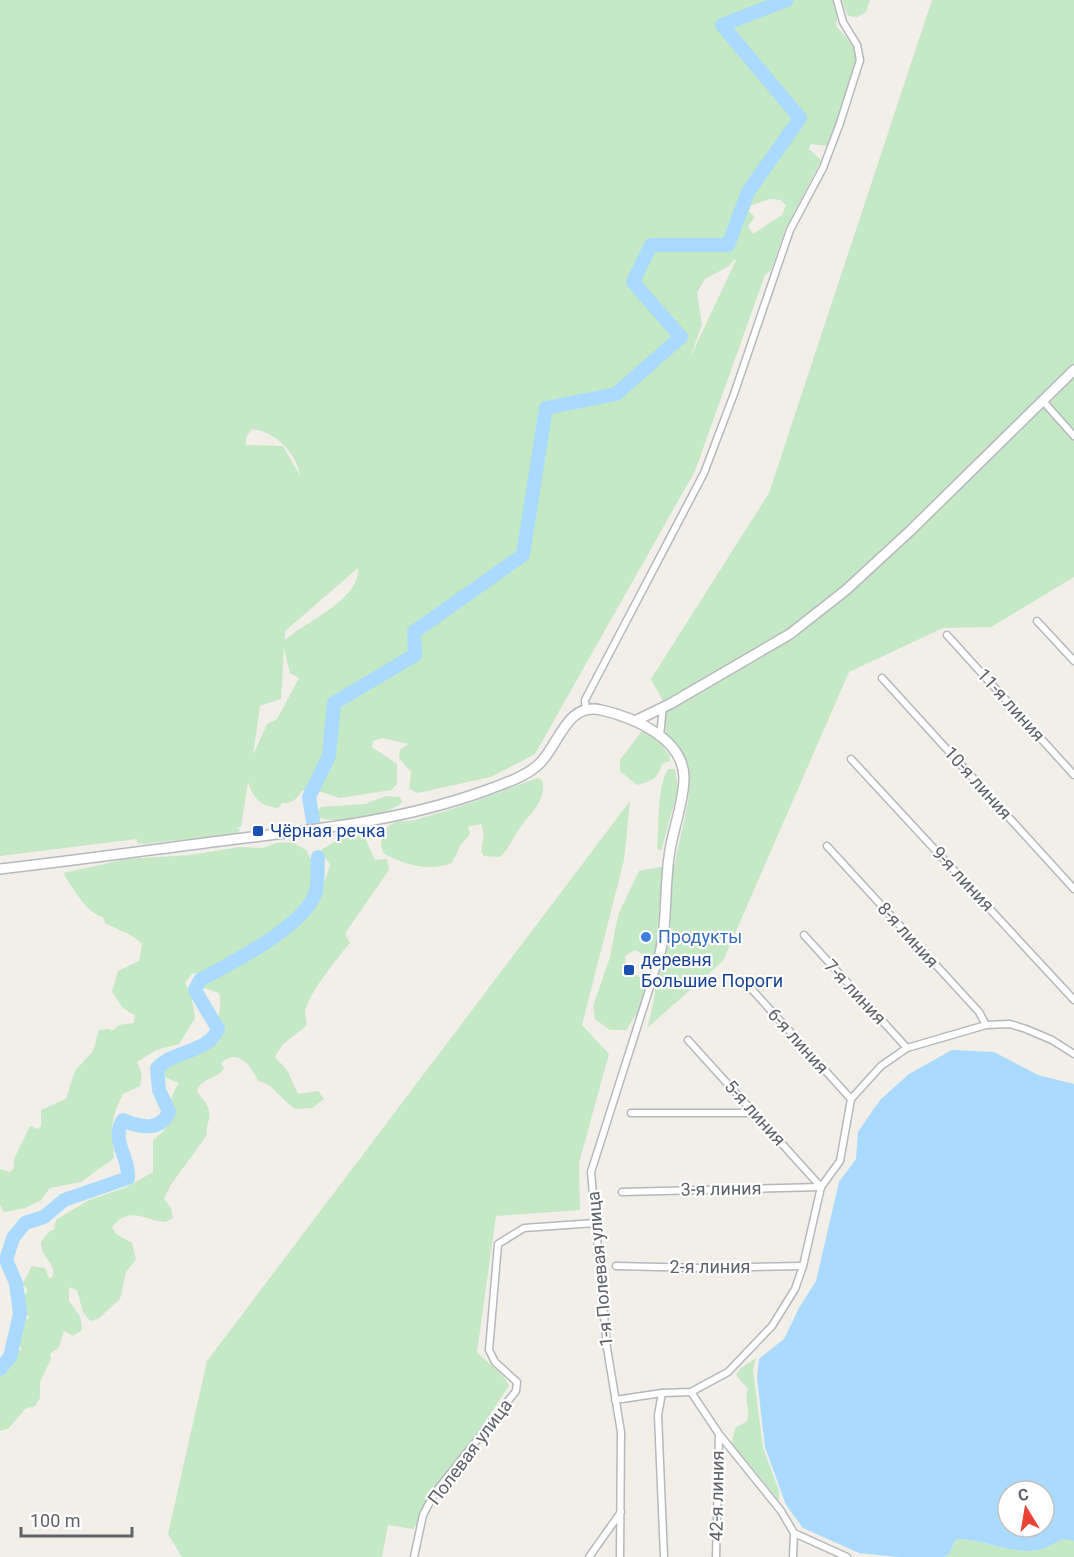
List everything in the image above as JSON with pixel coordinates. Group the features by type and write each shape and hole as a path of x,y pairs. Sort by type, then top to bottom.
{"street":[{"path":"586,710 585,700 590,689 704,473 734,394 790,230 823,168 840,123 860,60 857,45 843,22 837,0"},
{"path":"634,721 663,707 790,634 846,590 910,531 1074,370"},
{"path":"1043,400 1074,436"},
{"path":"1037,621 1074,661"},
{"name":"11-я линия","path":"947,635 1074,775"},
{"name":"10-я линия","path":"882,678 1074,889"},
{"path":"660,736 660,717 663,707"},
{"path":"0,869 328,829 420,811 467,797 527,773 547,755 574,716 586,710 601,710 634,721 660,736 676,754 684,777 669,851 665,926 657,965"},
{"name":"9-я линия","path":"851,759 1074,1000"},
{"name":"8-я линия","path":"827,846 979,1012 986,1025"},
{"name":"7-я линия","path":"804,935 907,1048"},
{"name":"1-я Полевая улица","path":"620,1557 622,1462 607,1348 591,1172 657,965"},
{"name":"6-я линия","path":"746,982 851,1099"},
{"path":"615,1400 662,1393 691,1392 728,1372 772,1326 795,1289 803,1266 821,1187 840,1161 847,1134 851,1099 881,1066 907,1048 986,1025 1010,1024 1026,1029 1052,1040 1074,1054"},
{"name":"5-я линия","path":"688,1040 821,1187"},
{"path":"631,1113 754,1113"},
{"name":"3-я линия","path":"622,1192 821,1187"},
{"name":"Полевая улица","path":"414,1557 423,1515 434,1494 516,1391 518,1382 495,1362 488,1344 493,1314 498,1244 524,1228 595,1223"},
{"name":"2-я линия","path":"616,1266 702,1268 803,1266"},
{"path":"691,1392 718,1434 781,1510 794,1533 794,1557"},
{"path":"662,1393 658,1415 664,1557"},
{"name":"42-я линия","path":"716,1557 718,1434"},
{"path":"588,1557 621,1512"},
{"path":"794,1533 847,1557"}],"green space":[{"path":"0,0 833,0 836,26 850,41 857,56 853,79 828,146 810,144 809,149 821,160 785,230 771,270 765,275 695,471 535,754 491,777 418,793 409,789 411,772 399,758 400,750 408,744 382,738 373,741 372,747 397,764 397,784 391,790 340,798 312,789 302,791 294,800 282,803 278,808 258,800 252,793 248,782 241,827 236,828 240,830 238,833 204,839 144,844 137,843 137,839 0,856","holes":["770,199 781,200 786,205 782,215 753,234 748,226 755,217 748,211 752,205","735,259 690,358 702,324 697,293 705,279 729,266","252,429 277,439 290,452 300,476 283,446 246,445 246,437","358,568 356,580 341,600 285,640 285,631","284,648 290,673 299,678 277,719 267,724 253,755 260,706 281,699"]},
{"path":"842,0 870,0 866,12 857,17 848,16"},
{"path":"932,0 1074,0 1074,577 991,627 943,628 849,672 723,961 647,1028 660,964 635,950 625,956 626,969 644,980 645,993 640,1007 626,1030 610,1030 595,1019 593,1006 610,957 618,915 639,871 675,864 689,794 686,762 679,747 666,733 665,717 668,710 651,679 769,493"},
{"path":"642,731 659,742 670,756 670,761 662,764 653,779 637,785 620,771 620,760"},
{"path":"668,769 675,769 678,789 661,851 657,848 659,807 664,776"},
{"path":"537,778 541,779 543,793 500,857 484,856 481,851 484,835 481,824 468,827 470,834 460,846 452,863 443,866 417,866 383,853 382,836 392,824 448,810"},
{"path":"386,796 400,797 402,802 386,811 360,818 333,820 315,815 321,807 365,804"},
{"path":"630,801 624,860 582,1025 609,1054 579,1163 580,1210 496,1216 477,1352 503,1376 509,1386 413,1529 388,1525 382,1557 182,1557 168,1534 207,1361"},
{"path":"364,836 375,860 387,859 389,870 345,934 350,943 311,996 305,1012 306,1026 282,1045 275,1057 287,1070 298,1094 318,1091 324,1099 312,1108 296,1109 268,1085 258,1081 243,1061 233,1057 221,1063 224,1068 222,1072 203,1083 197,1090 209,1111 207,1135 170,1186 164,1199 171,1208 173,1218 165,1222 131,1215 119,1220 112,1227 116,1234 132,1243 136,1259 126,1272 120,1299 98,1319 90,1321 83,1312 77,1290 69,1287 69,1301 80,1316 82,1330 73,1336 64,1331 59,1347 50,1354 51,1359 40,1382 40,1398 35,1406 25,1409 9,1428 0,1431 0,1375 8,1366 10,1356 22,1349 17,1342 23,1335 15,1323 30,1318 22,1305 21,1294 27,1293 27,1288 22,1285 32,1266 45,1268 49,1278 52,1278 53,1268 41,1248 41,1242 50,1231 54,1230 56,1220 87,1201 127,1187 153,1172 153,1140 163,1132 174,1112 172,1097 179,1083 166,1078 163,1071 165,1066 193,1054 219,1037 217,1025 219,993 201,987 216,977 208,971 192,974 185,983 191,993 195,1018 179,1044 156,1050 137,1062 142,1074 140,1086 123,1094 113,1120 114,1158 81,1182 50,1188 41,1200 25,1208 4,1212 0,1205 0,1169 10,1172 14,1168 14,1159 30,1126 38,1129 41,1126 41,1110 66,1099 75,1071 93,1051 99,1030 112,1031 119,1025 134,1023 135,1016 123,1008 112,992 118,971 139,961 142,945 131,935 105,923 103,917 91,911 63,873 127,859 190,855 239,847 263,848 276,843 292,842 306,850 318,874 319,881 306,905 318,903 330,865 321,850 339,839"},
{"path":"756,1358 753,1370 763,1448 779,1491 779,1501 732,1443 735,1428 747,1421 748,1417 746,1397 748,1389 736,1375 740,1369"},
{"path":"956,1539 1032,1551 1045,1548 1063,1539 1074,1541 1074,1557 944,1557 949,1554"}],"water":[{"path":"952,1050 994,1052 1038,1075 1074,1084 1074,1541 1063,1539 1042,1549 1021,1551 977,1541 956,1539 949,1554 944,1557 898,1557 859,1553 803,1528 786,1505 765,1447 757,1378 759,1359 784,1339 799,1308 816,1281 839,1182 856,1159 858,1132 880,1100 909,1074"}],"waterway":[{"name":"Чёрная речка","path":"314,826 309,797 329,756 334,703 415,655 414,632 523,555 546,408 616,394 681,337 633,282 651,245 728,245 748,192 800,118 722,25 787,0"},
{"name":"Чёрная речка","path":"0,1369 10,1357 20,1314 16,1283 6,1260 13,1238 25,1223 44,1217 64,1200 128,1178 128,1170 119,1142 123,1120 143,1126 161,1122 169,1112 159,1090 157,1068 164,1062 207,1043 218,1029 195,990 200,980 281,932 308,907 316,890 318,857"}],"place":[{"name":"Чёрная речка","path":"258,831"},
{"name":"Продукты","path":"646,937"},
{"name":"деревня Большие Пороги","path":"629,970"}]}
